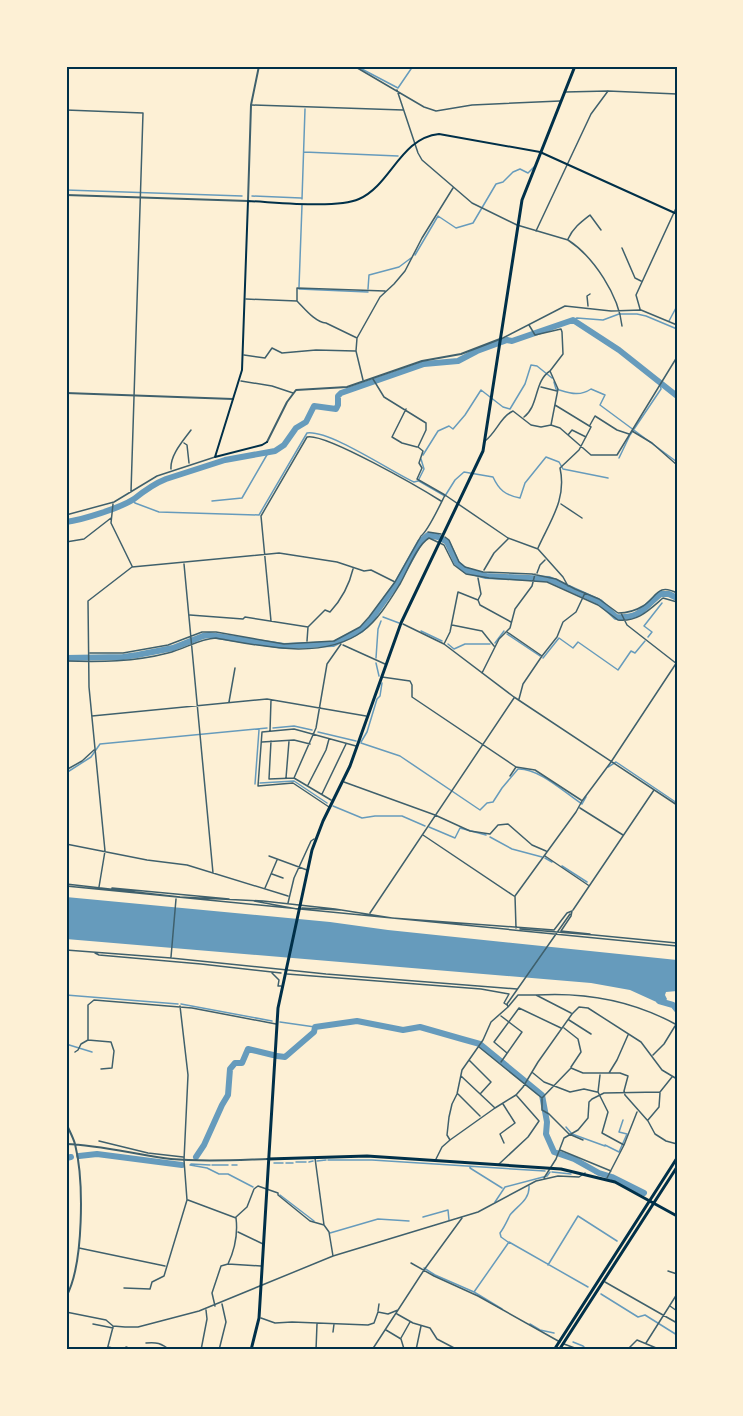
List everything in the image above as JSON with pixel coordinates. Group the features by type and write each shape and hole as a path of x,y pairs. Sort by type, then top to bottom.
{"main road":[{"path":"251,1350 259,1317 277,1024 282,986 307,870 315,839 343,782 401,622 485,442 522,200 575,66"},
{"path":"215,457 240,381 243,355 248,201 339,203 353,201 372,190 415,143 431,135 444,134 540,152 676,213"},
{"path":"215,457 267,442"},
{"path":"268,1160 367,1156 550,1167 607,1179 677,1216"},
{"path":"554,1350 562,1342 603,1281 677,1158"},
{"path":"559,1350 652,1202 677,1167"}],"street":[{"path":"66,195 141,194 248,201 251,105 259,66"},
{"path":"268,66 288,66"},
{"path":"354,66 424,107 436,111 472,105 561,101"},
{"path":"397,90 422,160 472,203 517,225 568,240 574,244 604,281 621,311 622,327"},
{"path":"536,232 591,114 608,91"},
{"path":"564,92 677,94"},
{"path":"251,105 404,110"},
{"path":"66,110 143,113 131,492"},
{"path":"363,381 356,351 357,338 380,297 405,271 422,238 454,188"},
{"path":"641,310 636,295 676,213 677,206"},
{"path":"568,240 578,224 590,215 601,230"},
{"path":"622,248 635,278 642,281"},
{"path":"297,301 297,288 386,291"},
{"path":"588,307 587,296 590,294"},
{"path":"245,299 297,301 321,323 326,323 357,338"},
{"path":"240,381 272,386 293,393 307,388 347,387 422,361 461,354 500,339 561,306 621,311 641,310 677,325"},
{"path":"523,417 527,414 543,378 563,354 561,329 535,335 529,324"},
{"path":"243,355 265,358 273,348 282,353 316,350 356,351"},
{"path":"485,442 497,430 510,411 513,411 537,427 551,425 560,428 591,455 617,455 677,357"},
{"path":"550,371 558,391 551,425"},
{"path":"373,378 384,397 426,423 426,430 418,447"},
{"path":"540,386 558,391"},
{"path":"66,393 233,399"},
{"path":"267,442 293,393"},
{"path":"555,405 590,426"},
{"path":"406,410 392,437 423,451 419,463 422,468 417,479 445,495 508,538 538,549 563,576 568,586"},
{"path":"538,549 560,504 560,468 576,455 591,431 590,426 595,416 617,430 629,434"},
{"path":"171,470 170,465 174,456 191,430"},
{"path":"568,435 575,430 586,437"},
{"path":"632,430 652,443 677,465"},
{"path":"271,621 261,516 309,436 362,457 442,501"},
{"path":"183,442 187,445 189,464"},
{"path":"66,515 114,503 171,470 215,457"},
{"path":"89,653 123,653 168,645 208,631 284,644 329,641 338,638 360,627 373,613 395,582 421,536 426,532 445,495"},
{"path":"114,503 111,523 132,567"},
{"path":"560,504 582,518"},
{"path":"66,542 84,539 106,519 111,518"},
{"path":"426,532 442,535 449,540 459,561 465,567 483,572 536,574 556,579 599,599 615,612 622,614 642,607 660,591 668,589 677,593"},
{"path":"66,661 128,661 170,653 199,640 216,638 281,649 341,644 362,632 377,616 429,538 439,541 446,547 454,565 461,571 480,577 552,583 601,607 615,619 624,620 650,611 663,598 677,602"},
{"path":"478,600 481,594 480,577 494,553 508,538"},
{"path":"99,887 105,850 88,678 88,601 132,567 279,553 312,558 364,571 371,570 395,582"},
{"path":"481,674 499,639 507,632 515,609 545,559"},
{"path":"184,563 213,873"},
{"path":"307,642 309,627 325,610 332,611 347,590 354,568"},
{"path":"444,644 452,625 458,591 478,600 483,607 512,622"},
{"path":"518,700 523,684 557,637 562,622 576,612 585,593"},
{"path":"373,613 377,616"},
{"path":"516,928 515,896 579,808 677,663 627,625 622,614"},
{"path":"190,615 243,619 246,616 309,627"},
{"path":"401,622 444,644 518,700 677,805"},
{"path":"452,625 482,631 495,647"},
{"path":"507,632 542,656"},
{"path":"241,637 241,642"},
{"path":"338,638 341,644 386,664"},
{"path":"294,778 314,735 327,664 341,644"},
{"path":"229,703 235,668"},
{"path":"381,677 410,681 412,697 516,767 540,773 582,801"},
{"path":"370,914 514,697"},
{"path":"92,716 271,700 367,716"},
{"path":"270,731 271,700"},
{"path":"330,808 293,783 258,786 262,732 294,729 357,746"},
{"path":"307,786 326,750 329,739"},
{"path":"261,742 289,740 310,744"},
{"path":"286,778 289,740"},
{"path":"271,741 268,778 294,778 333,802"},
{"path":"322,795 346,743"},
{"path":"66,770 82,761 95,749"},
{"path":"510,776 516,767"},
{"path":"343,782 435,815 470,831 490,834 498,825 506,823 532,845 548,852"},
{"path":"508,1006 520,984 654,790"},
{"path":"579,808 623,836"},
{"path":"423,834 515,896"},
{"path":"288,904 288,896 299,867 311,841 315,839"},
{"path":"66,844 147,860 187,865 288,896"},
{"path":"269,855 307,870"},
{"path":"545,855 589,886"},
{"path":"265,889 277,859"},
{"path":"271,873 283,878"},
{"path":"66,885 677,944"},
{"path":"66,885 176,898 288,904 556,933 594,935"},
{"path":"105,888 116,891 234,900"},
{"path":"171,958 176,898"},
{"path":"300,909 342,910"},
{"path":"516,928 554,930 567,913 572,911"},
{"path":"572,911 572,916 561,931 677,944"},
{"path":"66,950 171,958 281,973"},
{"path":"94,952 99,955 286,970 340,977 517,989"},
{"path":"272,973 279,980 278,986 282,986"},
{"path":"360,978 481,989 509,994 504,1003 508,1006"},
{"path":"450,1140 447,1137 447,1129 461,1075 491,1022 501,1015 518,995 578,996 623,1003 656,1014 676,1025 664,1044 652,1055"},
{"path":"536,995 572,1014"},
{"path":"88,1040 88,1005 92,1001 180,1006 277,1024"},
{"path":"124,1288 150,1289 153,1282 164,1276 188,1200 184,1160 188,1075 180,1006"},
{"path":"435,1160 450,1140 516,1095 568,1019 576,1009 583,1006 641,1042 662,1070 677,1078"},
{"path":"507,1053 494,1042 519,1008 562,1028 578,1039 581,1052 556,1085 543,1097 542,1110 569,1134 583,1140"},
{"path":"501,1015 522,1032 501,1062"},
{"path":"568,1019 591,1034"},
{"path":"609,1073 628,1034"},
{"path":"75,1052 82,1042 88,1040 111,1042 114,1051 112,1068 100,1069"},
{"path":"478,1047 501,1062 543,1097"},
{"path":"469,1059 491,1082 481,1093"},
{"path":"570,1068 583,1072 620,1073 627,1076 624,1092 648,1121 655,1134 666,1141 677,1144"},
{"path":"533,1073 544,1082 570,1092 584,1089 598,1092"},
{"path":"600,1074 598,1092 608,1112 603,1134 624,1145"},
{"path":"461,1075 495,1108"},
{"path":"648,1121 659,1107 660,1092 673,1076"},
{"path":"544,1178 564,1138 578,1130 588,1118 590,1100 604,1093 660,1092"},
{"path":"457,1094 481,1117"},
{"path":"499,1164 528,1137 539,1121 516,1095"},
{"path":"502,1104 514,1123 500,1134 504,1143"},
{"path":"607,1179 638,1111"},
{"path":"66,1123 75,1144 81,1220 72,1282 66,1297"},
{"path":"99,1141 184,1160"},
{"path":"67,1144 92,1145 150,1156 195,1161 268,1160"},
{"path":"559,1150 611,1171"},
{"path":"315,1157 324,1225 329,1232 333,1256"},
{"path":"93,1324 138,1327 206,1310 333,1256 478,1212 544,1178 579,1177 585,1173"},
{"path":"236,1218 247,1207 256,1186 278,1193 310,1221 324,1225"},
{"path":"188,1200 236,1218"},
{"path":"228,1264 238,1232 236,1218"},
{"path":"372,1350 424,1270 462,1218"},
{"path":"238,1232 263,1244"},
{"path":"78,1248 166,1266"},
{"path":"411,1263 580,1350"},
{"path":"215,1306 213,1291 220,1266 228,1264 262,1266"},
{"path":"668,1271 677,1274"},
{"path":"603,1281 677,1323"},
{"path":"646,1343 677,1294"},
{"path":"219,1350 226,1322 221,1303"},
{"path":"259,1317 275,1323 370,1325 374,1323 379,1304"},
{"path":"669,1306 677,1311"},
{"path":"201,1350 207,1319 206,1310"},
{"path":"378,1312 388,1314 399,1310"},
{"path":"66,1312 106,1320 113,1327"},
{"path":"396,1314 410,1322 430,1328 443,1343 458,1350"},
{"path":"401,1339 410,1322"},
{"path":"316,1350 317,1323"},
{"path":"333,1332 334,1324"},
{"path":"416,1350 421,1326"},
{"path":"107,1350 113,1327"},
{"path":"385,1330 401,1339 404,1349 408,1350"},
{"path":"627,1350 636,1340 661,1350"},
{"path":"146,1343 159,1343 165,1345 169,1350"},
{"path":"108,1347 123,1350 126,1347 134,1350"}],"water":[{"path":"66,897 330,922 677,960 677,991 666,992 667,999 663,1005 630,990 591,983 66,939"}],"waterway":[{"path":"356,66 398,88 413,66"},
{"path":"302,199 305,109"},
{"path":"304,152 398,156"},
{"path":"415,255 438,216 456,228 473,223 496,184 503,182 513,172 520,169 528,173 534,167"},
{"path":"66,190 242,196"},
{"path":"252,196 301,198"},
{"path":"299,287 302,205"},
{"path":"368,289 369,275 399,267 411,258"},
{"path":"299,289 368,292"},
{"path":"669,321 677,306"},
{"path":"573,320 577,318 603,320 619,314 637,314 677,329"},
{"path":"66,522 120,506 166,479 225,460 275,451 284,445 296,428 306,422 314,406 336,409 338,396 341,393 424,364 458,361 507,340 512,341 573,320 619,350 677,396"},
{"path":"423,455 438,431 449,426 453,429 481,390 503,407 510,409 525,384 531,365 537,366 552,378"},
{"path":"554,382 556,389 566,392 578,394 591,389 605,395 600,405 677,462"},
{"path":"619,458 630,435 661,389 660,383"},
{"path":"133,500 135,503 159,512 259,515 307,433 317,434 345,444 414,482 418,481 424,469 421,459"},
{"path":"212,501 242,498 268,453"},
{"path":"419,481 445,496 455,480 464,472 493,477 503,491 520,498 525,483 546,457 559,462 563,469 608,478"},
{"path":"66,658 137,655 173,648 209,635 284,646 333,644 361,630 370,621 397,583 420,542 428,535 447,542 457,563 465,570 486,576 549,579 600,602 616,617 637,614 661,594 669,594 677,598"},
{"path":"648,637 652,632 644,626 662,603"},
{"path":"383,617 399,623"},
{"path":"376,658 378,629 381,621"},
{"path":"421,631 442,641"},
{"path":"495,643 504,631"},
{"path":"507,634 540,656"},
{"path":"543,658 559,638 573,648 578,642 618,670 631,651 635,653 645,641"},
{"path":"448,644 454,649 465,644 490,644"},
{"path":"376,663 379,676"},
{"path":"361,742 380,696 382,683"},
{"path":"273,728 294,726 312,730"},
{"path":"66,773 91,757 100,744 267,728"},
{"path":"255,784 259,730"},
{"path":"318,732 356,741"},
{"path":"361,743 400,756 480,810 487,803 493,802 518,769 534,772 582,804 586,797"},
{"path":"608,767 616,762 677,803"},
{"path":"260,783 294,781 327,803"},
{"path":"333,806 362,818 402,816 425,826"},
{"path":"429,827 455,838 460,828 486,835"},
{"path":"490,837 512,849 542,857"},
{"path":"545,858 552,862"},
{"path":"562,866 587,882"},
{"path":"66,995 178,1004"},
{"path":"659,1001 673,1005 677,1010"},
{"path":"181,1004 272,1021"},
{"path":"277,1056 285,1057 314,1032 315,1027 357,1021 403,1030 420,1027 480,1044 542,1095 547,1122 546,1134 554,1152 574,1159 644,1193"},
{"path":"280,1022 315,1027"},
{"path":"66,1044 92,1052"},
{"path":"196,1157 228,1095 230,1069 235,1063 242,1063 248,1049 273,1055"},
{"path":"566,1127 572,1134 619,1152 627,1134 619,1132 623,1120"},
{"path":"79,1156 97,1154 182,1165"},
{"path":"66,1158 71,1157"},
{"path":"317,1161 326,1160"},
{"path":"328,1160 372,1160 545,1171"},
{"path":"309,1162 313,1161"},
{"path":"296,1162 306,1162"},
{"path":"274,1163 283,1163"},
{"path":"286,1163 293,1163"},
{"path":"191,1164 210,1165"},
{"path":"190,1165 207,1168 219,1174 228,1174 253,1187"},
{"path":"212,1165 228,1165"},
{"path":"232,1165 237,1165"},
{"path":"470,1166 502,1188"},
{"path":"495,1202 505,1187 547,1176 550,1172"},
{"path":"552,1172 571,1174"},
{"path":"508,1242 501,1237 500,1233 510,1215 525,1199 529,1186"},
{"path":"280,1195 314,1221"},
{"path":"423,1217 448,1210 449,1220"},
{"path":"548,1265 578,1216 617,1241"},
{"path":"330,1233 378,1219 409,1221"},
{"path":"474,1292 509,1242 588,1287"},
{"path":"424,1268 474,1292 502,1309"},
{"path":"601,1294 638,1317 645,1315 677,1335"},
{"path":"530,1324 540,1330 554,1333"},
{"path":"573,1342 587,1350"}]}
